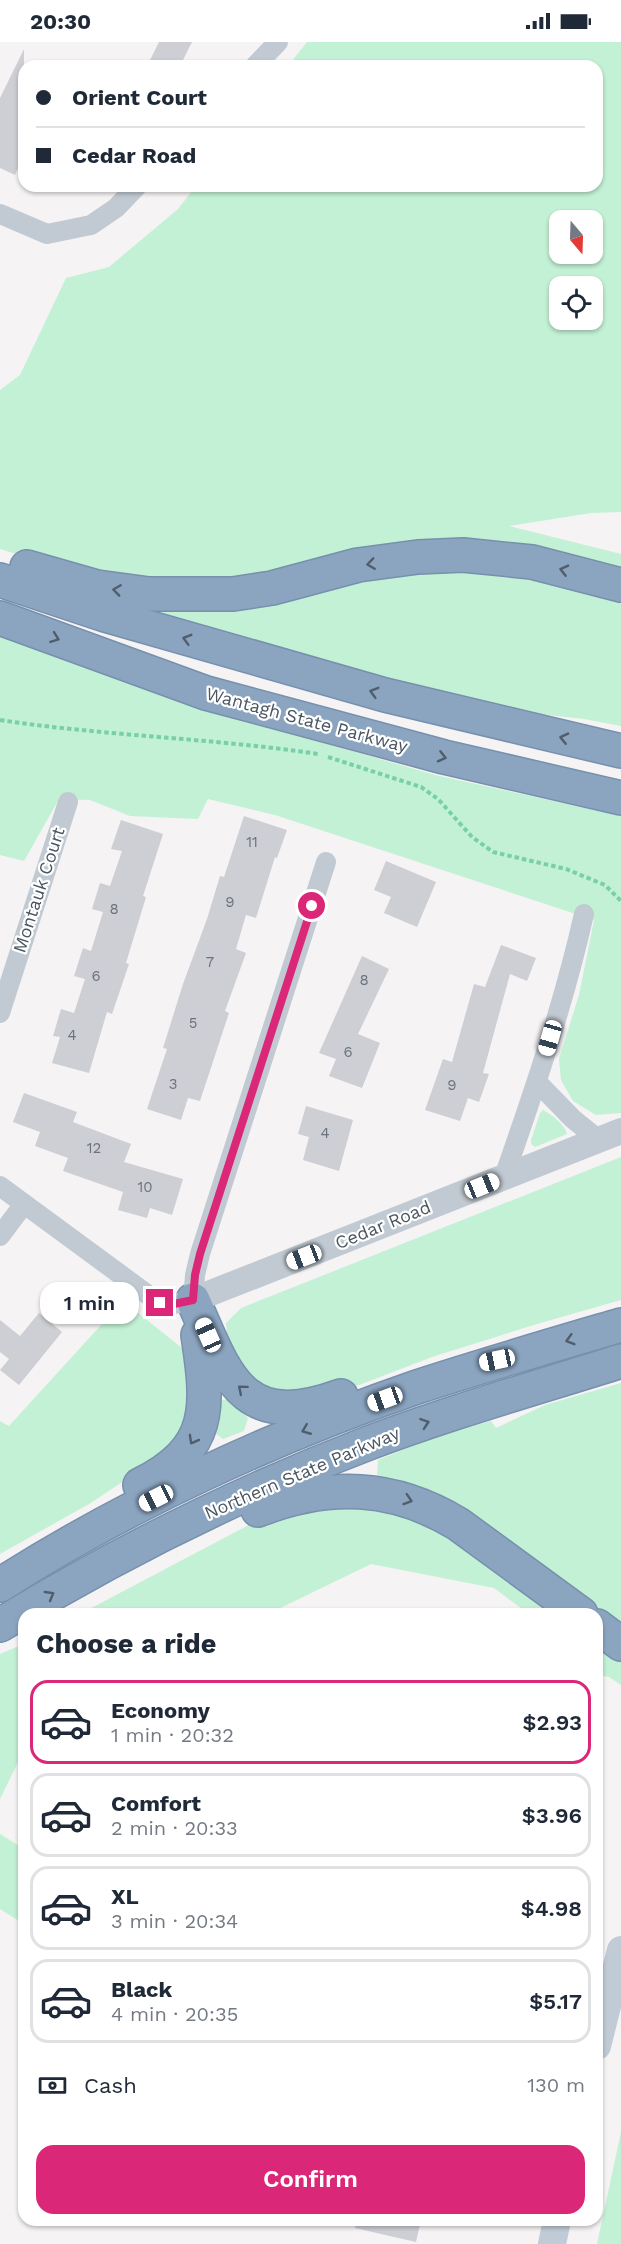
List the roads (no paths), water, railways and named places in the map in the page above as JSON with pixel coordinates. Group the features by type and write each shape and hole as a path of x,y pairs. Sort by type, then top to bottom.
{"highway":[{"path":"0,559 97,587 149,594 233,594 272,588 358,565 418,557 463,555 532,562 621,585"},
{"path":"0,580 105,615 385,695 621,751"},
{"name":"Wantagh State Parkway","path":"0,618 206,693 444,758 621,798"},
{"path":"193,1300 216,1353 231,1379 241,1390 255,1399 276,1407 298,1408 315,1405 364,1387 520,1355"},
{"path":"29,1567 120,1495 166,1471 190,1447 203,1417 205,1401 203,1367 193,1300"},
{"name":"Northern State Parkway","path":"0,1585 137,1507 249,1454 406,1391 621,1325"},
{"name":"Northern State Parkway","path":"28,1608 139,1545 264,1487 365,1445 473,1407 621,1361"},
{"path":"139,1545 309,1495 351,1491 389,1495 424,1506 458,1524 573,1608"},
{"name":"Northern State Parkway","path":"0,1625 18,1614"},
{"path":"603,1630 621,1644"}],"main road":[{"path":"603,2022 621,1950"},
{"path":"552,2244 556,2226"}],"street":[{"path":"261,60 278,42"},
{"path":"0,214 46,234 91,225 116,208 131,192"},
{"name":"Montauk Court","path":"0,1013 68,802"},
{"path":"193,1300 200,1254 326,862"},
{"path":"504,1177 537,1082 584,914"},
{"path":"537,1082 573,1119 610,1136"},
{"name":"Cedar Road","path":"0,1186 155,1300 169,1305 193,1300 610,1136"},
{"path":"0,1236 24,1204"}]}
